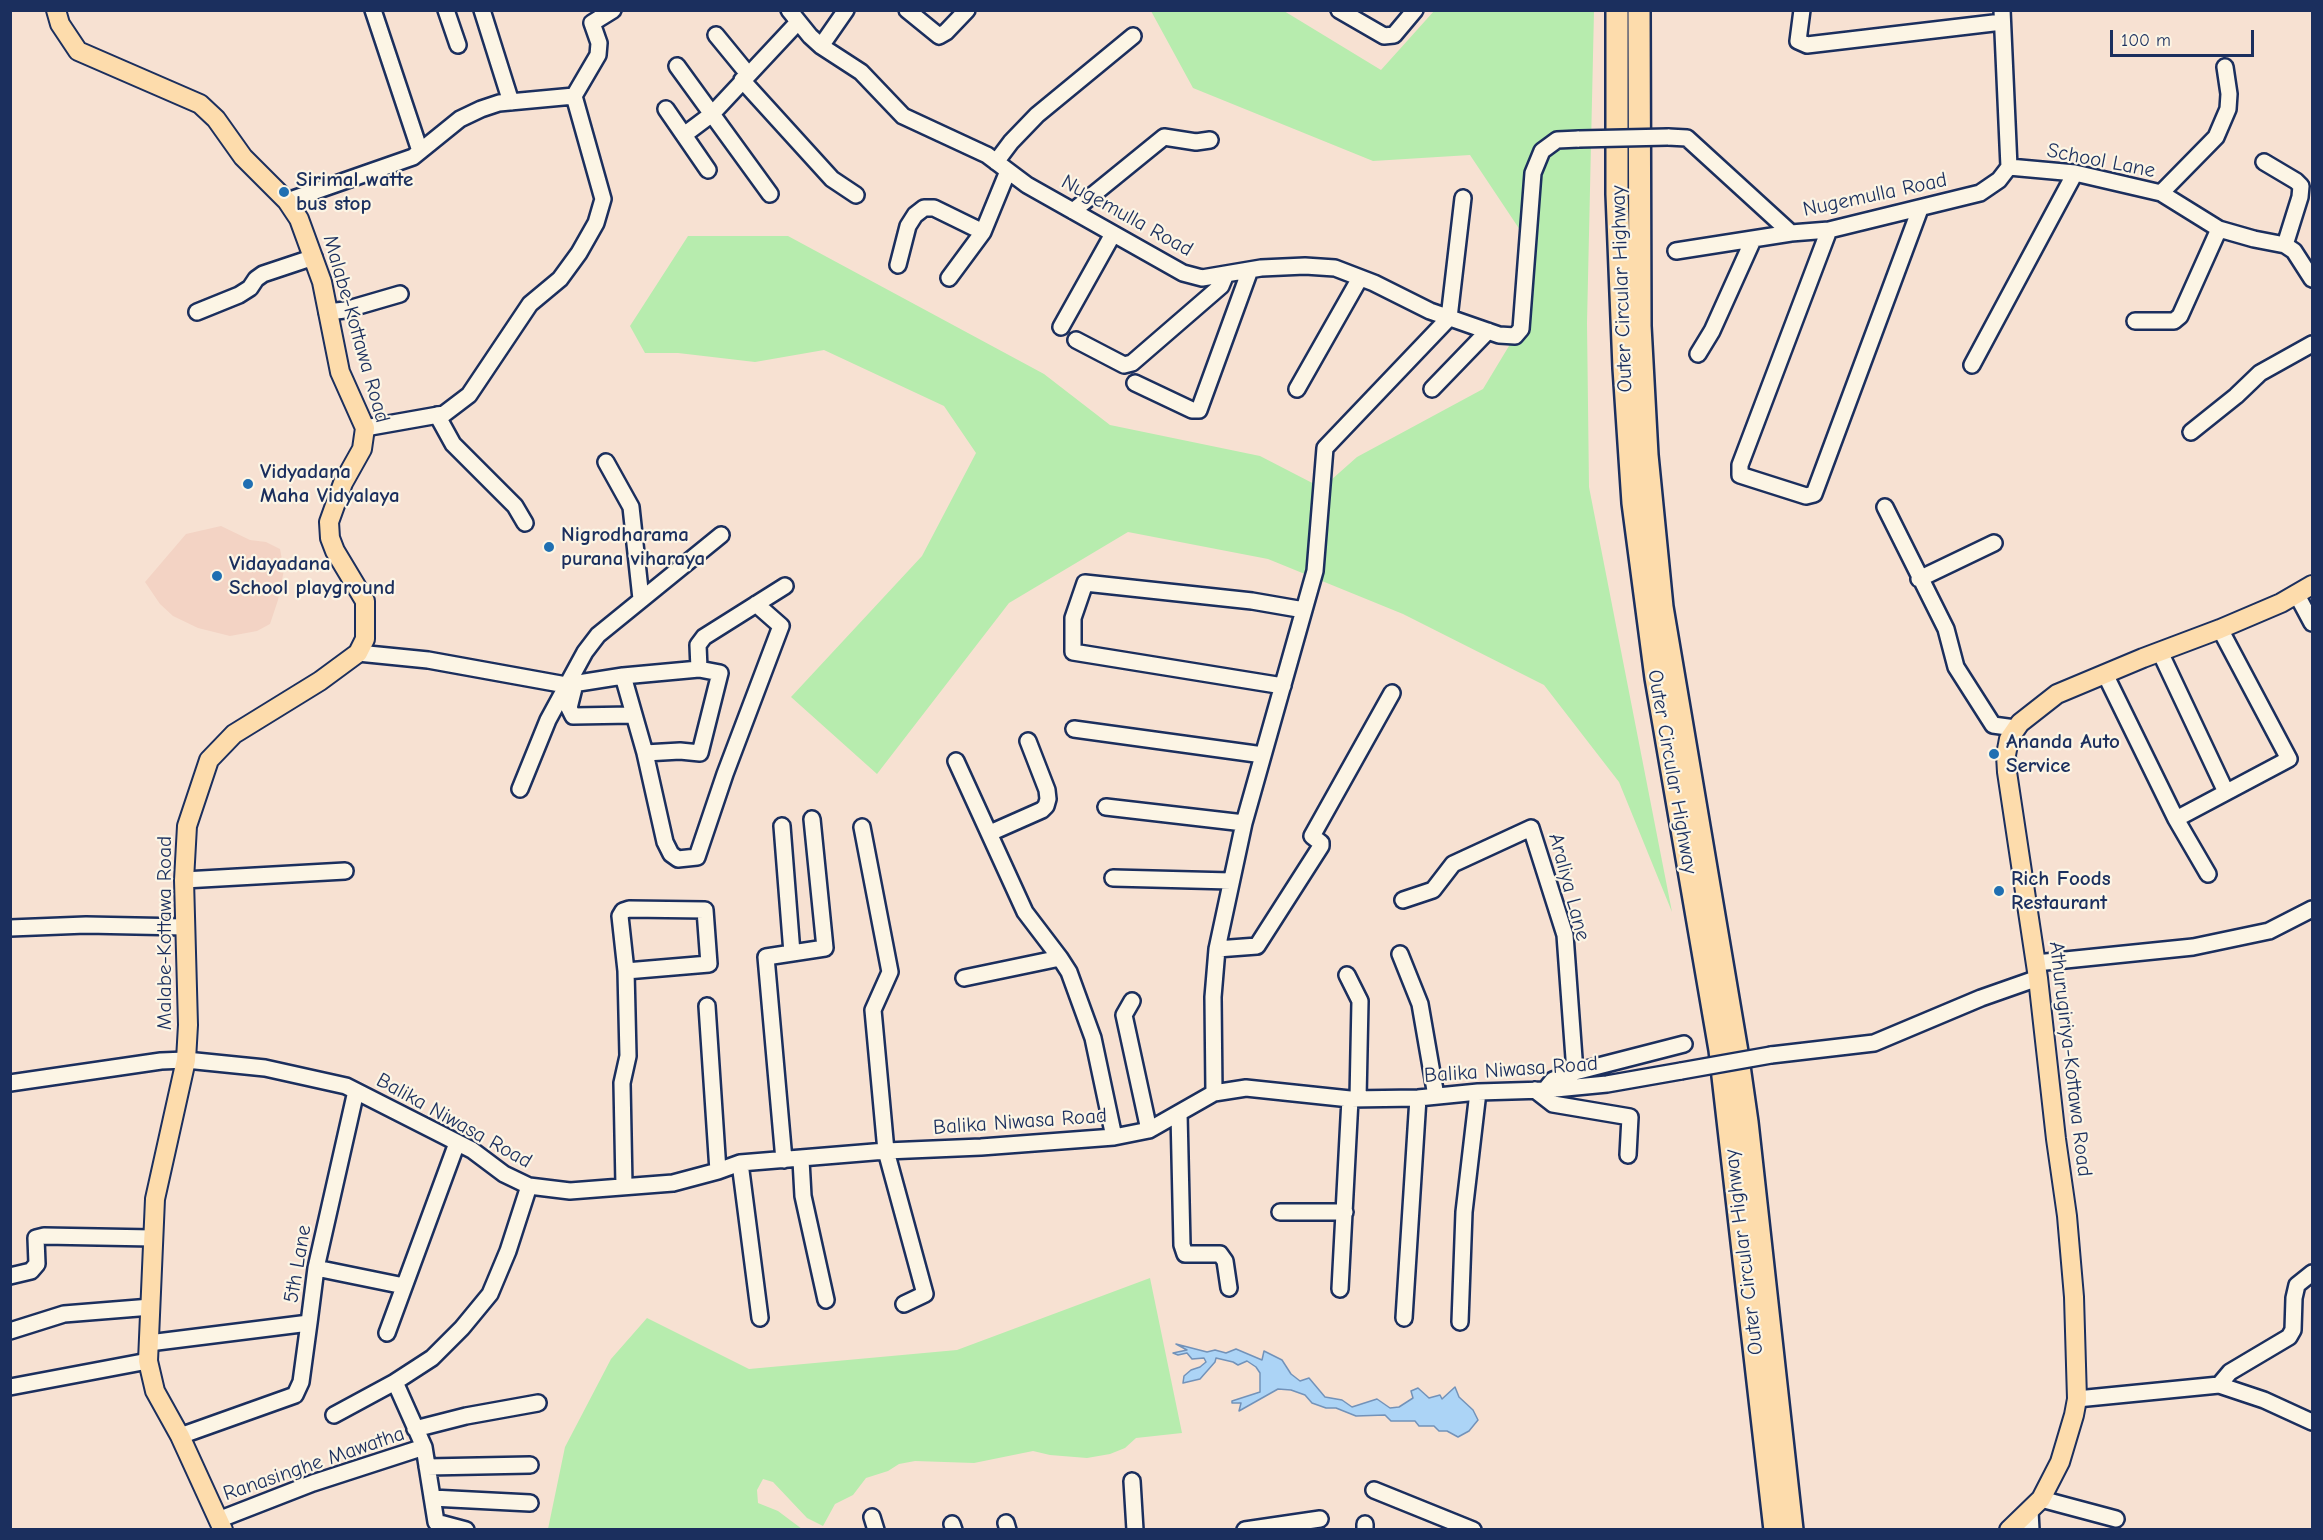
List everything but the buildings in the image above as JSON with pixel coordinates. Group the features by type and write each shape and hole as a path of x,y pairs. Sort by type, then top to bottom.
{"highway":[{"name":"Outer Circular Highway","path":"1617,10 1617,194 1624,368 1633,503 1656,678 1720,1050 1775,1530"},
{"name":"Outer Circular Highway","path":"1639,10 1640,326 1647,455 1661,596 1711,884 1741,1075 1792,1530"}],"main road":[{"name":"Malabe-Kottawa Road","path":"56,10 60,24 78,51 200,104 216,119 243,157 287,201 299,219 314,257 322,282 340,372 365,428 362,449 343,483 329,522 330,538 335,551 365,601 365,639 358,653 320,681 234,734 209,760 187,826 184,880 189,1024 186,1060 155,1199 149,1352 155,1391 180,1436 220,1525"},
{"name":"Athurugiriya-Kottawa Road","path":"2009,1530 2034,1513 2060,1462 2077,1398 2067,1216 2037,970 2007,772 2006,755 2009,739 2016,728 2057,694 2220,629 2305,590"}],"street":[{"path":"374,10 420,152"},
{"path":"446,10 458,45"},
{"path":"482,10 511,102"},
{"path":"365,428 444,414 469,395 530,304 560,279 579,253 596,224 603,199 574,96 598,55 599,43 592,23 613,10"},
{"path":"821,46 846,10"},
{"path":"907,10 939,36 946,32 967,10"},
{"path":"1347,12 1383,36 1394,35 1415,10"},
{"path":"1802,10 1798,41 1807,45 2003,13 2009,167"},
{"path":"684,135 712,114 745,77 793,16"},
{"name":"Nugemulla Road","path":"793,16 821,46 861,72 903,116 987,155 1028,185 1183,273 1202,278 1250,270 1305,266 1335,268 1430,311 1499,335 1515,336 1521,329 1533,173 1542,152 1557,140 1687,138 1791,233 1829,230 1980,193 1999,180 2009,167"},
{"path":"716,35 745,77 832,179 856,195"},
{"path":"949,278 983,232 1011,142 1037,115 1133,36"},
{"path":"677,66 770,194"},
{"path":"2161,194 2217,138 2228,109 2229,94 2225,67"},
{"path":"287,201 413,157 460,119 481,109 511,102 574,96"},
{"path":"666,109 708,170"},
{"path":"1073,211 1164,137 1196,142 1210,140"},
{"path":"2264,162 2301,186 2301,197 2285,245 2294,251 2313,279"},
{"name":"School Lane","path":"2009,167 2075,174 2161,194 2219,229 2285,245"},
{"path":"1972,365 2075,174"},
{"path":"1214,1093 1213,997 1217,949 1244,823 1315,571 1326,448 1449,318 1463,198"},
{"path":"898,265 908,226 915,215 924,208 934,208 983,232"},
{"path":"1829,230 1740,465 1740,474 1806,496 1814,494 1920,209"},
{"path":"2134,321 2174,321 2181,316 2219,229"},
{"path":"1676,251 1791,233"},
{"path":"1061,327 1113,234"},
{"path":"1698,354 1712,331 1753,240"},
{"path":"197,312 239,295 250,288 263,274 314,257"},
{"path":"1136,383 1192,410 1198,410 1250,270"},
{"path":"1076,340 1125,365 1132,363 1221,286 1226,274"},
{"path":"1297,388 1360,278"},
{"path":"327,312 345,310 400,294"},
{"path":"1432,389 1488,331"},
{"path":"2191,432 2236,396 2260,373 2313,344"},
{"path":"436,415 453,444 514,506 525,523"},
{"path":"606,462 631,507 641,599"},
{"path":"1885,507 1946,629 1956,667 1993,725 2016,728"},
{"path":"520,789 548,720 570,685 585,652 598,635 721,535"},
{"path":"1919,579 1994,543"},
{"path":"1283,686 1072,652 1073,618 1084,583 1252,601 1304,610"},
{"path":"699,669 698,645 704,637 785,586"},
{"path":"2305,590 2313,623"},
{"path":"623,676 645,753 665,842 671,854 678,859 697,857 725,774 781,626 756,604"},
{"path":"2176,819 2289,759 2220,629"},
{"path":"2160,652 2226,792"},
{"path":"358,653 428,660 570,685 623,676 699,669 720,673 700,753 680,751 645,753"},
{"path":"2105,674 2176,819 2208,874"},
{"path":"570,685 569,708 573,716 633,715"},
{"path":"1217,949 1257,946 1321,846 1321,843 1312,836 1392,693"},
{"path":"1074,729 1263,755"},
{"path":"990,833 1042,810 1046,806 1047,790 1028,741"},
{"path":"956,761 1025,912 1070,972 1093,1038 1114,1137"},
{"path":"1106,807 1244,823"},
{"path":"784,1160 766,957 825,947 812,819"},
{"path":"782,826 792,952"},
{"path":"862,827 890,972 873,1010 886,1151 925,1294 904,1304"},
{"name":"Araliya Lane","path":"1403,900 1433,890 1453,864 1531,828 1564,935 1575,1072"},
{"path":"184,880 345,871"},
{"path":"1113,878 1231,881"},
{"path":"624,1186 622,1083 628,1056 626,971 620,916 623,911 629,909 705,910 709,964 626,971"},
{"name":"Balika Niwasa Road","path":"10,1083 161,1061 186,1060 265,1068 346,1086 472,1150 504,1174 529,1186 570,1191 673,1182 740,1163 801,1160 886,1151 981,1147 1114,1137 1149,1130 1214,1093 1246,1088 1354,1099 1418,1098 1478,1092 1540,1090 1607,1084 1771,1055 1874,1043 1981,998 2037,970 2193,947 2269,931 2313,909"},
{"path":"10,928 86,925 185,927"},
{"path":"1400,954 1420,1004 1436,1096"},
{"path":"964,978 1060,958"},
{"path":"1340,1289 1360,1001 1347,975"},
{"path":"1132,1001 1125,1015 1149,1130"},
{"path":"707,1005 718,1171"},
{"path":"1628,1155 1630,1117 1553,1104 1540,1090 1553,1080 1575,1072 1684,1044"},
{"name":"5th Lane","path":"10,1387 149,1352 309,1323 316,1268 356,1091"},
{"path":"1460,1322 1464,1212 1478,1092"},
{"path":"1404,1318 1418,1098"},
{"path":"1179,1113 1182,1245 1185,1254 1220,1254 1226,1261 1229,1288"},
{"path":"387,1333 457,1143"},
{"path":"801,1160 803,1196 826,1300"},
{"path":"740,1163 760,1318"},
{"path":"333,1416 395,1382 432,1358 462,1328 490,1294 508,1251 529,1186"},
{"path":"1280,1212 1345,1212"},
{"path":"10,1276 31,1271 37,1264 36,1238 44,1236 153,1238"},
{"path":"316,1268 404,1286"},
{"path":"2219,1385 2230,1372 2289,1337 2293,1330 2294,1298 2297,1285 2313,1273"},
{"path":"10,1331 64,1314 151,1308"},
{"path":"180,1436 296,1395 301,1382 309,1323"},
{"name":"Ranasinghe Mawatha","path":"395,1382 424,1447 436,1522 466,1530"},
{"path":"2077,1398 2219,1385 2264,1400 2313,1422"},
{"path":"416,1429 466,1416 538,1403"},
{"name":"Ranasinghe Mawatha","path":"220,1525 313,1483 424,1447"},
{"path":"427,1467 530,1465"},
{"path":"1132,1481 1135,1530"},
{"path":"1374,1490 1473,1530"},
{"path":"432,1498 530,1503"},
{"path":"2034,1513 2116,1519"},
{"path":"1245,1530 1313,1523"}],"shaded area":[{"name":"Vidayadana School playground","path":"221,526 250,540 266,542 280,549 284,570 278,600 270,624 257,631 230,636 198,628 173,616 160,604 145,582 186,534"}],"green space":[{"path":"1151,11 1284,11 1381,70 1434,11 1594,11 1587,323 1589,487 1672,912 1619,782 1544,685 1403,614 1268,559 1128,532 1009,603 877,774 791,697 922,556 976,453 944,406 824,350 755,362 678,353 645,353 630,326 688,236 788,236 1044,374 1110,425 1260,456 1322,488 1357,457 1483,389 1515,336 1530,245 1470,155 1373,161 1193,88"},
{"path":"1150,1278 1182,1433 1136,1438 1125,1448 1110,1454 1087,1458 1033,1451 974,1463 915,1461 899,1464 888,1471 866,1478 853,1495 835,1504 823,1526 807,1518 773,1482 763,1479 757,1490 758,1503 778,1511 802,1529 548,1529 565,1447 611,1359 647,1318 749,1369 957,1350"}],"water":[{"path":"1176,1344 1207,1352 1215,1350 1226,1353 1236,1349 1262,1360 1264,1351 1282,1360 1291,1374 1300,1381 1309,1378 1325,1397 1342,1400 1352,1407 1377,1399 1390,1408 1399,1407 1413,1398 1411,1391 1418,1388 1429,1398 1440,1395 1442,1399 1455,1387 1459,1397 1473,1410 1478,1420 1469,1431 1458,1437 1447,1431 1439,1431 1434,1426 1419,1426 1415,1421 1391,1421 1385,1415 1356,1416 1336,1408 1326,1408 1312,1403 1305,1395 1291,1390 1278,1389 1239,1411 1241,1403 1232,1403 1232,1401 1260,1392 1260,1373 1256,1367 1247,1361 1238,1365 1216,1358 1200,1379 1183,1383 1184,1376 1206,1362 1204,1358 1192,1359 1187,1353 1178,1355 1173,1353 1187,1350"}],"place":[{"name":"Sirimal watte bus stop","path":"284,192"},
{"name":"Vidyadana Maha Vidyalaya","path":"248,484"},
{"name":"Nigrodharama purana viharaya","path":"549,547"},
{"name":"Vidayadana School playground","path":"217,576"},
{"name":"Ananda Auto Service","path":"1994,754"},
{"name":"Rich Foods Restaurant","path":"1999,891"}]}
